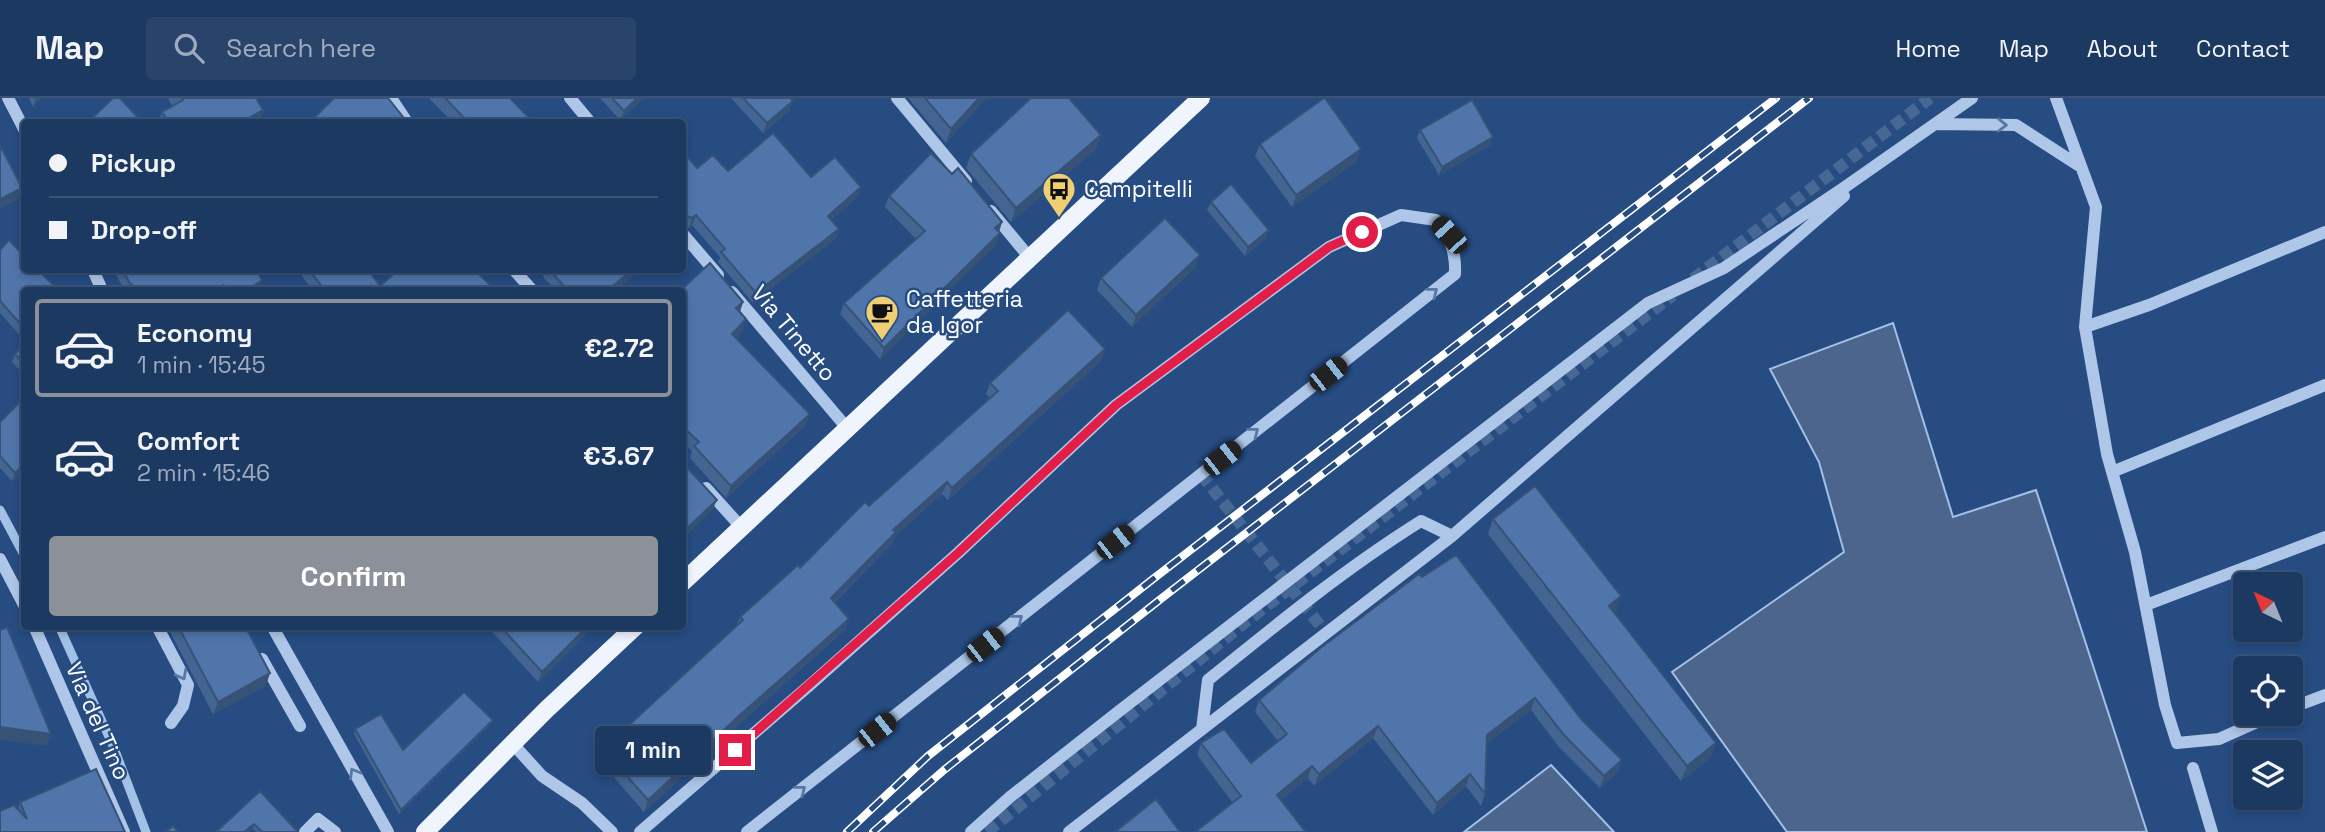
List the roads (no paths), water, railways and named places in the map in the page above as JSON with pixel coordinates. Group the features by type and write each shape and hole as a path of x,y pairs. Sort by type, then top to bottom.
{"main road":[{"path":"686,579 1199,99"},
{"path":"425,832 632,630"}],"street":[{"path":"8,98 21,123"},
{"path":"391,98 405,119"},
{"path":"570,98 588,119"},
{"path":"897,98 1030,258"},
{"path":"971,832 1010,797 1118,712 1648,303 1724,268 1972,98"},
{"path":"2056,98 2096,207 2085,327 2112,472 2135,552 2165,705 2177,743 2219,739 2248,726"},
{"path":"1934,124 2016,125 2081,167"},
{"path":"1069,832 1451,536 1892,154"},
{"path":"640,832 958,553 1116,405 1329,247 1401,215 1436,220 1449,235 1456,261 1455,274 747,832"},
{"path":"2085,327 2149,305 2325,232"},
{"name":"Via Tinetto","path":"686,238 847,428"},
{"path":"517,273 529,287"},
{"path":"2112,472 2325,385"},
{"path":"699,480 741,528"},
{"path":"1202,729 1208,680 1276,625 1373,551 1421,521 1451,536"},
{"path":"2146,605 2325,537"},
{"path":"0,559 21,599"},
{"name":"Via del Tino","path":"36,630 124,832"},
{"path":"159,630 188,685 183,706 171,723"},
{"path":"274,630 387,832"},
{"path":"256,649 300,726"},
{"path":"2303,703 2325,695"},
{"path":"513,744 542,776 582,803 612,832"},
{"path":"2193,768 2212,832"},
{"path":"305,832 318,820 335,832"}],"water":[{"path":"1893,323 1953,517 2036,490 2147,832 1787,832 1672,672 1844,552 1819,462 1770,369"},
{"path":"1551,765 1614,832 1464,832"}],"waterway":[{"path":"0,510 21,549"},
{"path":"61,630 114,748 146,832"}],"tunnel":[{"path":"1693,279 1930,98"},
{"path":"987,832 1243,624 1673,295"},
{"path":"1201,474 1326,633"}],"railway":[{"path":"847,832 928,756 1776,98"},
{"path":"873,832 944,770 1162,598 1809,98"}],"place":[{"name":"Campitelli","path":"1059,219"},
{"name":"Caffetteria da Igor","path":"882,342"}]}
